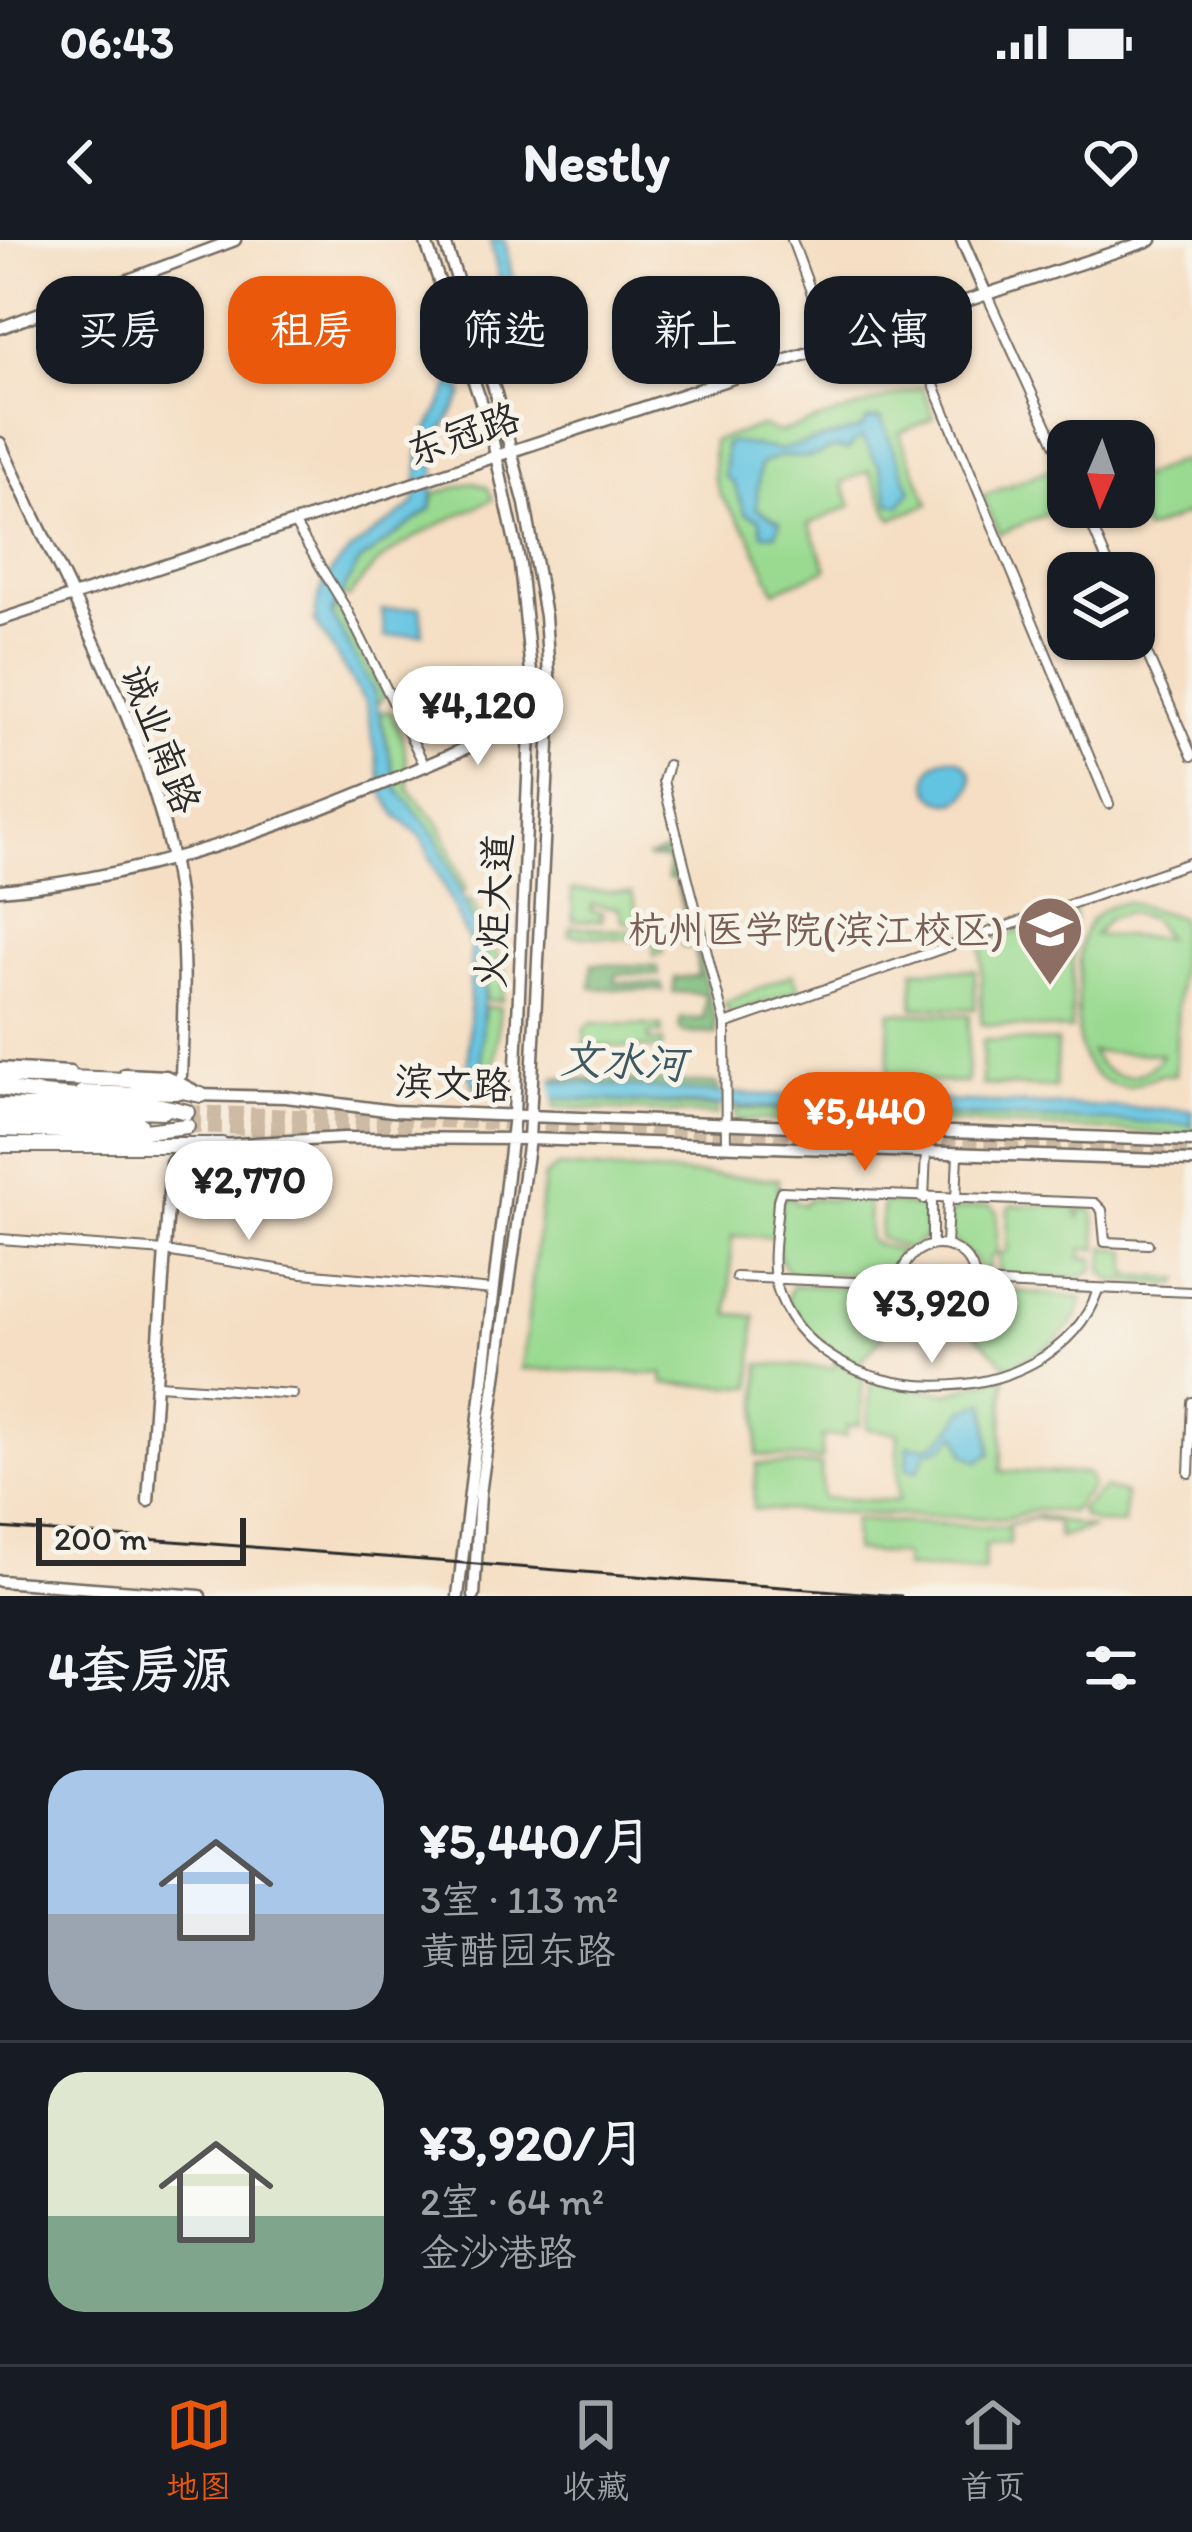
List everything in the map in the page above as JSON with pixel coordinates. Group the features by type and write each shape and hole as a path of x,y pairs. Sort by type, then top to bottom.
{"highway":[{"path":"0,1072 129,1080 197,1092"},
{"path":"0,1088 148,1101 187,1119"},
{"path":"0,1106 49,1114"},
{"path":"0,1118 49,1114 187,1119"},
{"path":"0,1130 128,1133 187,1119"},
{"path":"0,1145 222,1145"}],"main road":[{"path":"0,328 236,240"},
{"name":"火炬大道","path":"425,240 478,387 496,455 520,565 532,707 514,1109 472,1442 458,1596"},
{"name":"火炬大道","path":"444,240 512,449 545,616 550,704 529,1139 480,1494 474,1596"},
{"path":"962,240 986,292"},
{"name":"东冠路","path":"972,297 1151,240"},
{"name":"东冠路","path":"0,620 804,352"},
{"name":"诚业南路","path":"0,443 144,766 172,861 183,951 175,1077"},
{"path":"0,890 172,861 376,787 512,728 532,707"},
{"path":"512,728 532,740"},
{"path":"530,804 548,806"},
{"path":"0,1072 175,1077 197,1092"},
{"name":"滨文路","path":"0,1088 197,1092 514,1109 530,1117 726,1120 1192,1142"},
{"name":"滨文路","path":"0,1130 64,1140 222,1145 344,1138 529,1139 1192,1161"},
{"path":"148,1501 171,1162 186,1147"},
{"path":"156,1148 171,1162"},
{"path":"0,1581 200,1596"}],"street":[{"path":"792,240 805,276"},
{"path":"986,292 1047,426"},
{"path":"933,384 1108,803"},
{"path":"294,523 347,610 424,766"},
{"path":"1150,660 1192,756"},
{"path":"668,765 663,781 725,1024 726,1146"},
{"path":"725,1024 1192,862"},
{"path":"926,1151 932,1246"},
{"path":"946,1246 958,1152"},
{"path":"1098,1290 1068,1333 1018,1368 958,1388 922,1388 852,1367 798,1322 775,1279 781,1191 1095,1203 1102,1210 1105,1242 1148,1244"},
{"path":"0,1239 165,1251 303,1274 494,1291"},
{"path":"932,1246 965,1254 975,1283 962,1311 942,1318 925,1316 905,1304 900,1284 912,1255 932,1246"},
{"path":"736,1277 900,1284"},
{"path":"975,1283 1192,1292"},
{"path":"158,1384 293,1394"},
{"path":"1189,1473 1192,1402"}],"green space":[{"path":"923,387 934,418 899,433 929,504 892,519 869,471 842,482 851,506 809,524 827,569 775,591 749,534 721,496 714,478 713,441 762,426 778,433"},
{"path":"1181,460 1192,480 1192,512 1155,527 1155,471"},
{"path":"1047,470 1047,514 999,534 983,496"},
{"path":"474,482 488,488 493,499 413,538 377,564 349,598 340,595 359,562 431,509 434,494"},
{"path":"335,601 384,696 378,705 333,623"},
{"path":"380,712 391,712 404,743 409,790 441,826 466,891 461,893 435,834 398,790"},
{"path":"671,849 716,1034 684,1033 679,1028 681,1018 704,1019 705,994 673,992 675,978 698,976 695,948 683,947 680,937 689,932 675,879 668,879 668,859 646,858"},
{"path":"572,890 632,893 640,923 623,922 619,908 592,905 591,911 602,913 602,920 573,921"},
{"path":"464,901 472,901 504,971 502,1001 486,1000 486,952"},
{"path":"1128,902 1181,918 1175,1075 1160,1075 1129,1087 1096,1075 1086,1064 1078,1034 1082,938 1096,915","holes":["1128,912 1152,919 1166,938 1094,935 1109,918","1091,1052 1161,1054 1162,1055 1145,1071 1125,1076 1106,1070"]},
{"path":"1074,911 1071,1030 981,1024 982,943"},
{"path":"571,927 654,932 663,953 654,957 654,940 569,935"},
{"path":"592,964 657,966 659,975 617,974 615,982 661,984 663,991 591,988"},
{"path":"914,970 975,970 975,1009 913,1007"},
{"path":"793,974 799,990 729,1014 725,1003"},
{"path":"485,1007 500,1008 493,1081 482,1056"},
{"path":"890,1012 969,1015 967,1083 888,1080"},
{"path":"591,1023 662,1026 662,1033 649,1034 649,1041 663,1041 662,1049 584,1045 585,1028"},
{"path":"983,1040 1057,1042 1055,1088 982,1085"},
{"path":"556,1077 717,1084 719,1093 551,1083"},
{"path":"551,1098 718,1108 718,1115 556,1107"},
{"path":"736,1109 1192,1124 1192,1135 910,1120 736,1120"},
{"path":"558,1167 778,1179 776,1237 732,1236 729,1314 755,1316 752,1387 664,1384 663,1374 522,1369 544,1177"},
{"path":"786,1195 802,1205 809,1199 868,1201 869,1241 901,1252 890,1275 790,1273 777,1236"},
{"path":"883,1202 924,1207 926,1237 908,1250 879,1237"},
{"path":"989,1205 997,1211 997,1252 990,1258 986,1278 980,1278 976,1260 949,1238 951,1211"},
{"path":"1075,1206 1079,1217 1083,1207 1094,1212 1098,1249 1082,1249 1081,1258 1094,1258 1094,1269 1081,1278 998,1276 999,1254 1007,1252 1008,1208"},
{"path":"1106,1247 1128,1251 1128,1275 1180,1279 1176,1285 1112,1281 1102,1271"},
{"path":"792,1285 890,1289 901,1316 856,1366 813,1336 787,1300"},
{"path":"980,1289 986,1306 997,1307 997,1289 1082,1298 1065,1332 1007,1366 969,1328 966,1312"},
{"path":"835,1361 863,1375 860,1425 847,1426 846,1436 822,1436 822,1460 757,1455 760,1364 834,1368"},
{"path":"1005,1375 1001,1471 1088,1474 1092,1486 1071,1512 1037,1510 1003,1519 753,1509 757,1464 821,1465 822,1498 898,1501 898,1433 867,1429 871,1381 948,1393"},
{"path":"1103,1488 1125,1494 1124,1524 1097,1523 1082,1516 1080,1510"},
{"path":"1039,1516 1091,1528 1059,1538 1057,1522 1035,1518 1014,1524"},
{"path":"853,1520 1008,1525 1010,1544 985,1545 984,1571 905,1568 904,1555 854,1551"}],"water":[{"path":"490,240 505,240 512,276 499,276"},
{"path":"452,384 459,384 463,395 438,438 431,509 360,561 331,613 374,692 398,790 435,834 486,952 481,1057 487,1076 719,1093 1192,1110 1192,1125 492,1096 474,1087 468,1073 471,946 421,837 397,816 384,795 366,704 315,621 318,599 336,565 415,503 420,445"},
{"path":"881,418 911,491 900,506 890,503 880,467 861,437 847,450 780,456 760,465 756,508 780,522 776,534 762,534 760,520 745,513 734,484 725,476 725,444 780,450 861,429 867,420"},
{"path":"420,607 423,634 385,637 382,610"},
{"path":"950,758 966,764 972,780 966,796 950,802 934,796 928,780 934,764"},
{"path":"986,1402 991,1454 978,1461 965,1454 958,1434 944,1447 926,1452 918,1471 907,1468 908,1445 935,1443 964,1410"}],"pier":[{"path":"493,1075 551,1078 554,1103 492,1102"}],"waterway":[{"path":"454,391 458,384"}],"tunnel":[{"path":"187,1112 1192,1148"},
{"path":"187,1126 410,1133"}],"railway":[{"path":"0,1528 901,1596"}],"place":[{"name":"杭州医学院(滨江校区)","path":"1050,988"}],"water label":[{"name":"文水河","path":"623,1061"}]}
